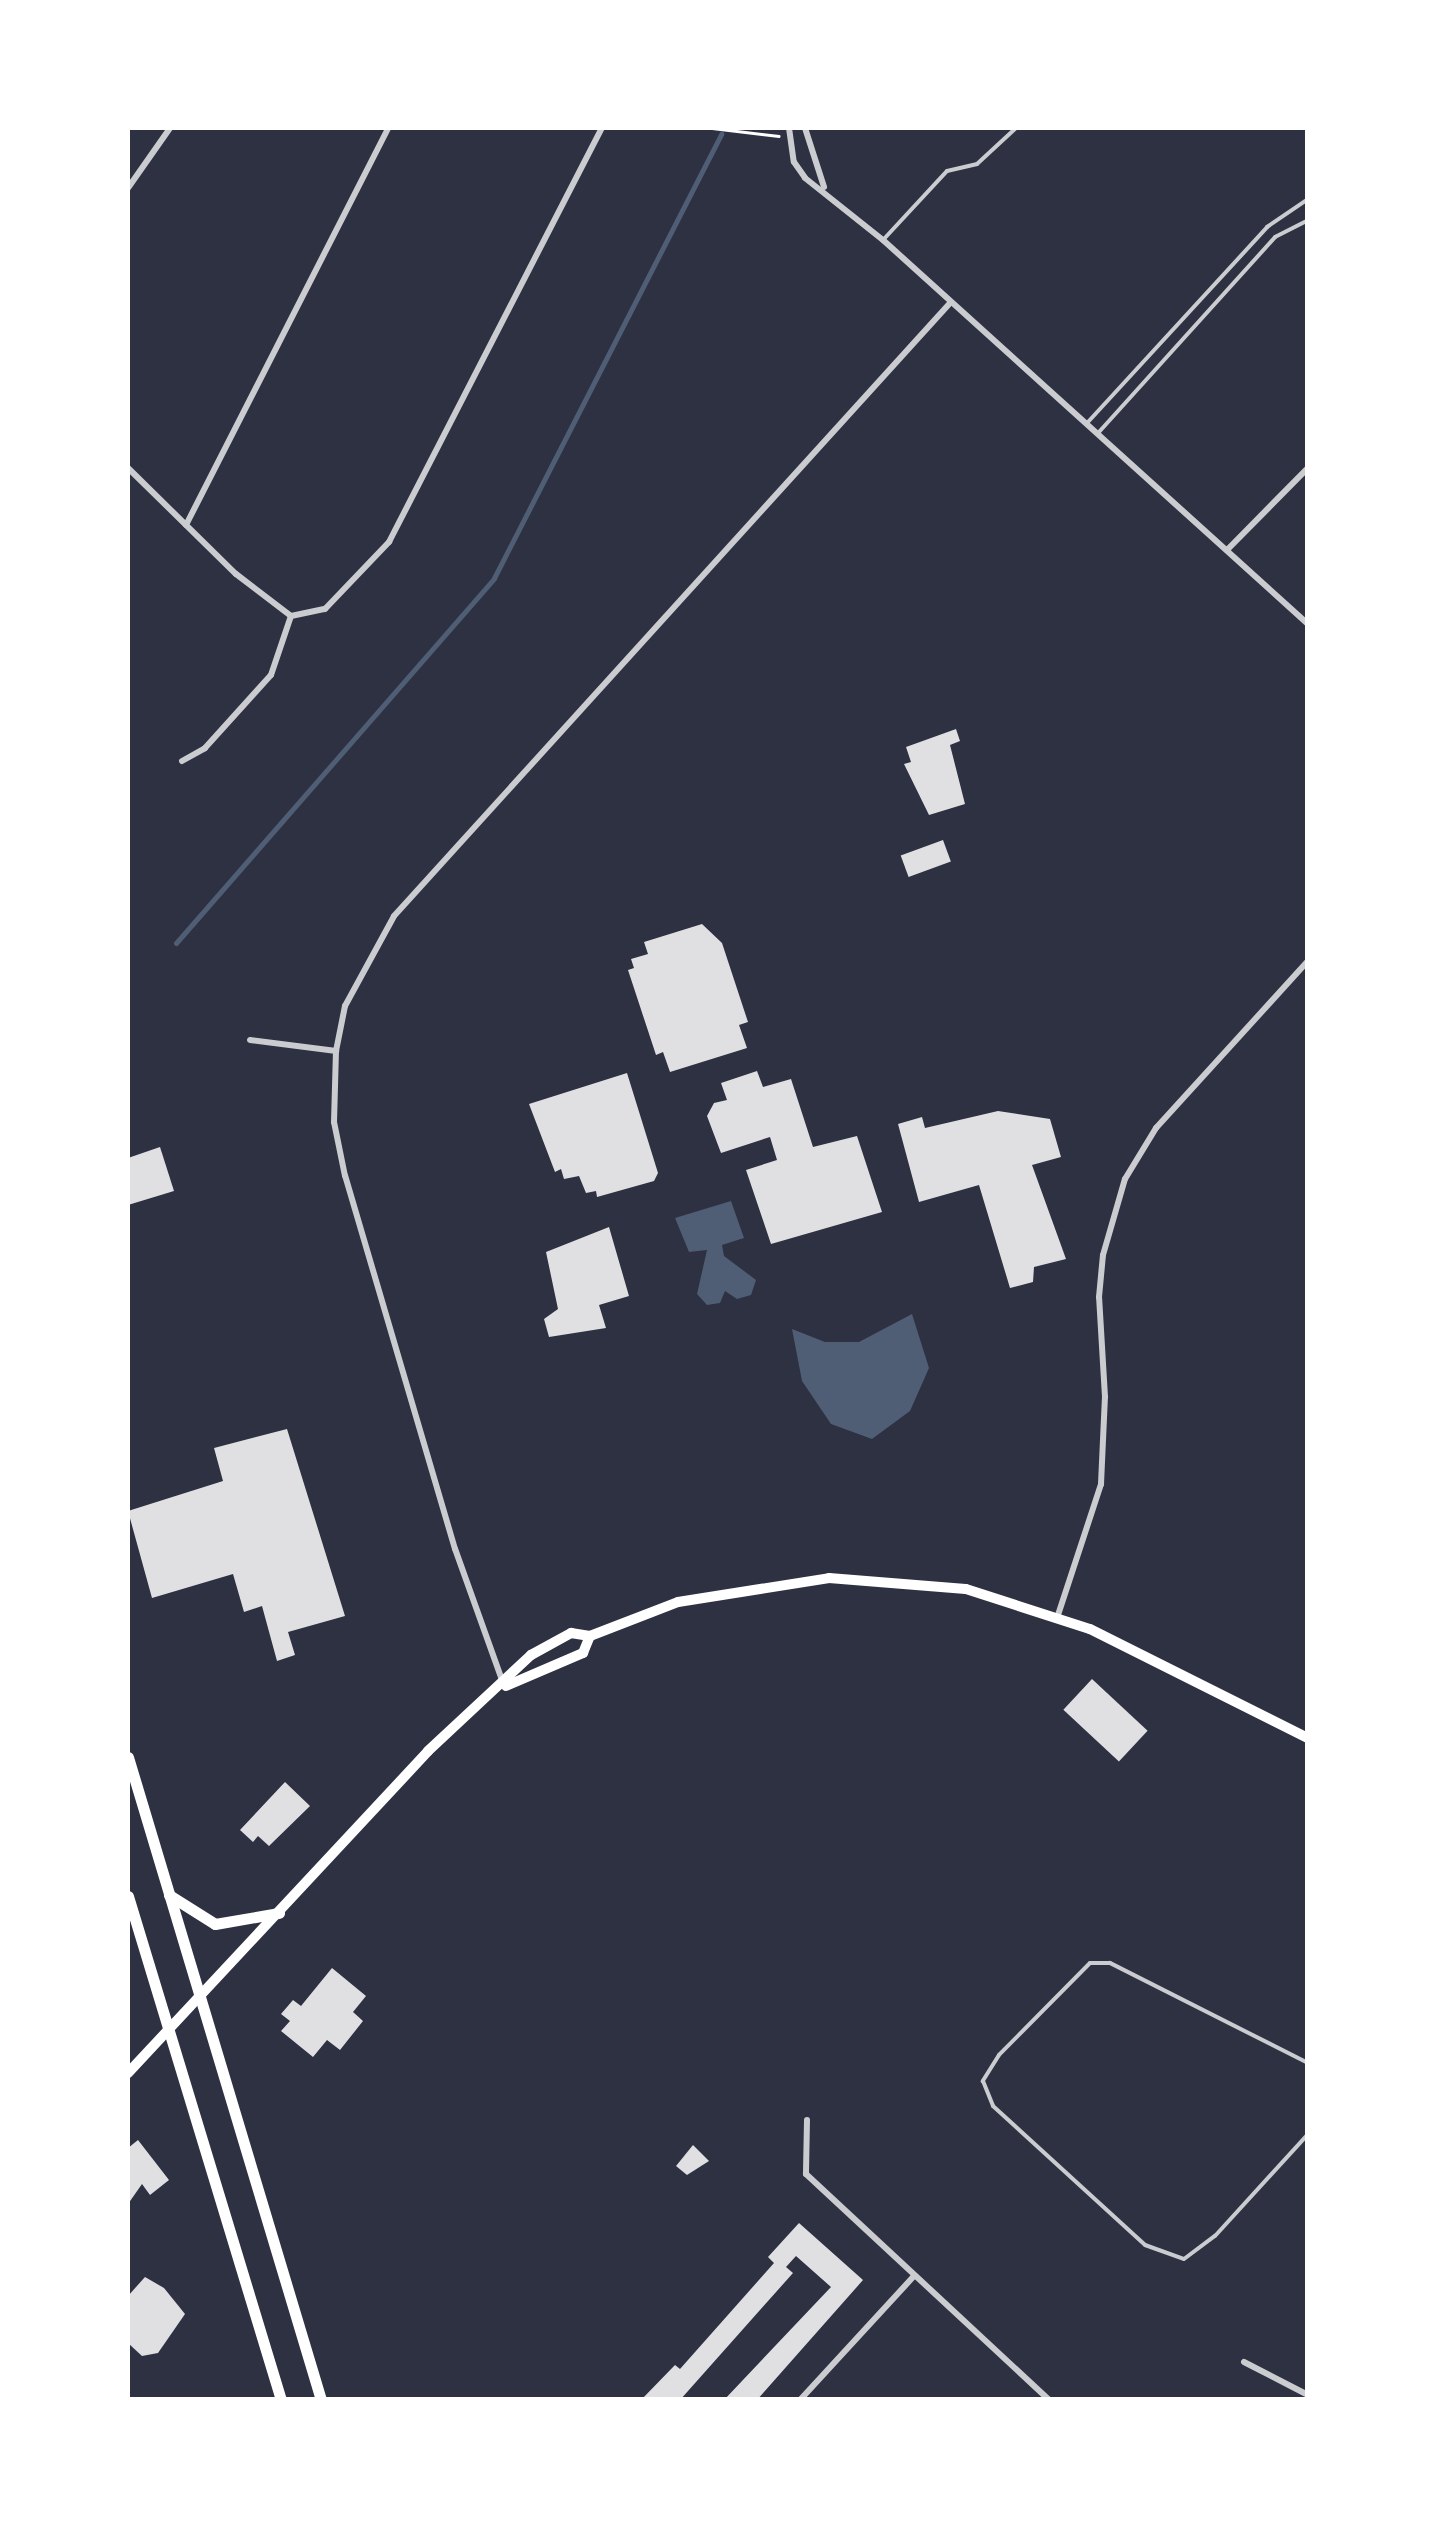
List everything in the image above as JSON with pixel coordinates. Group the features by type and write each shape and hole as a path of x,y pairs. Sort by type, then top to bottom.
{"main road":[{"path":"128,2073 428,1751 544,1648 571,1633 590,1636 716,1593 829,1578 938,1584 1058,1615 1308,1738"},
{"path":"504,1686 582,1654 590,1636"},
{"path":"128,1757 321,2400"},
{"path":"168,1895 214,1924 279,1913"},
{"path":"128,1896 281,2400"}],"street":[{"path":"128,188 170,128"},
{"path":"186,524 388,128"},
{"path":"292,616 324,609 389,542 602,128"},
{"path":"805,129 826,190"},
{"path":"789,130 794,162 1088,422 1308,624"},
{"path":"504,1686 455,1549 345,1176 334,1122 336,1051 345,1006 394,916 951,302"},
{"path":"128,468 292,616"},
{"path":"1227,550 1308,468"},
{"path":"182,761 205,748 271,675 292,616"},
{"path":"1058,1615 1101,1484 1105,1414 1099,1297 1102,1254 1125,1179 1156,1128 1308,961"},
{"path":"250,1040 336,1051"},
{"path":"807,2120 806,2174 1049,2400"},
{"path":"800,2400 914,2276"},
{"path":"1244,2362 1308,2395"}],"lane":[{"path":"883,240 948,171 977,164 1016,128"},
{"path":"1088,422 1267,227 1308,199"},
{"path":"1099,432 1275,237 1308,220"},
{"path":"1308,2063 1110,1963 1090,1964 999,2055 983,2081 993,2106 1145,2245 1184,2259 1215,2236 1308,2134"}],"path":[{"path":"712,128 740,128 774,138 789,130"}],"water":[{"path":"731,1201 744,1238 722,1245 724,1256 756,1280 751,1295 737,1299 725,1291 720,1303 707,1305 697,1294 707,1250 689,1252 675,1218"},
{"path":"912,1314 929,1368 910,1411 872,1439 831,1424 802,1381 792,1329 825,1342 859,1342"}],"building":[{"path":"956,729 960,741 950,745 965,804 929,815 904,764 911,762 906,747"},
{"path":"943,840 951,862 909,877 901,855"},
{"path":"702,924 722,943 748,1022 739,1025 747,1048 670,1072 663,1052 656,1055 628,970 634,968 631,959 648,954 644,942"},
{"path":"757,1071 763,1087 791,1079 813,1147 857,1136 882,1212 771,1244 746,1170 777,1160 770,1137 721,1153 707,1116 714,1103 727,1100 721,1083"},
{"path":"627,1073 658,1173 654,1181 597,1197 596,1191 586,1193 579,1176 564,1179 561,1169 555,1172 529,1104"},
{"path":"998,1111 1050,1119 1061,1157 1032,1165 1066,1259 1034,1267 1033,1282 1010,1288 979,1185 919,1202 898,1124 922,1117 925,1128"},
{"path":"160,1147 174,1191 128,1205 128,1158"},
{"path":"609,1227 629,1296 599,1305 606,1328 549,1337 544,1319 558,1309 546,1252"},
{"path":"287,1429 345,1616 288,1632 295,1655 277,1661 262,1606 244,1612 233,1574 152,1598 128,1511 223,1481 214,1448"},
{"path":"1092,1679 1148,1731 1119,1762 1063,1710"},
{"path":"285,1782 310,1806 269,1846 258,1836 253,1842 240,1830"},
{"path":"332,1968 366,1996 353,2012 363,2021 340,2050 327,2040 313,2057 281,2031 290,2021 281,2014 293,2000 301,2006"},
{"path":"138,2140 169,2180 150,2195 142,2184 128,2204 128,2148"},
{"path":"693,2145 709,2161 687,2175 676,2166"},
{"path":"799,2223 863,2280 757,2400 724,2400 831,2287 796,2256 786,2267 793,2273 680,2400 641,2400 675,2365 680,2369 774,2263 768,2257"},
{"path":"145,2277 164,2288 185,2314 158,2353 142,2356 128,2343 128,2296"}],"waterway":[{"path":"176,943 494,578 721,134"}]}
